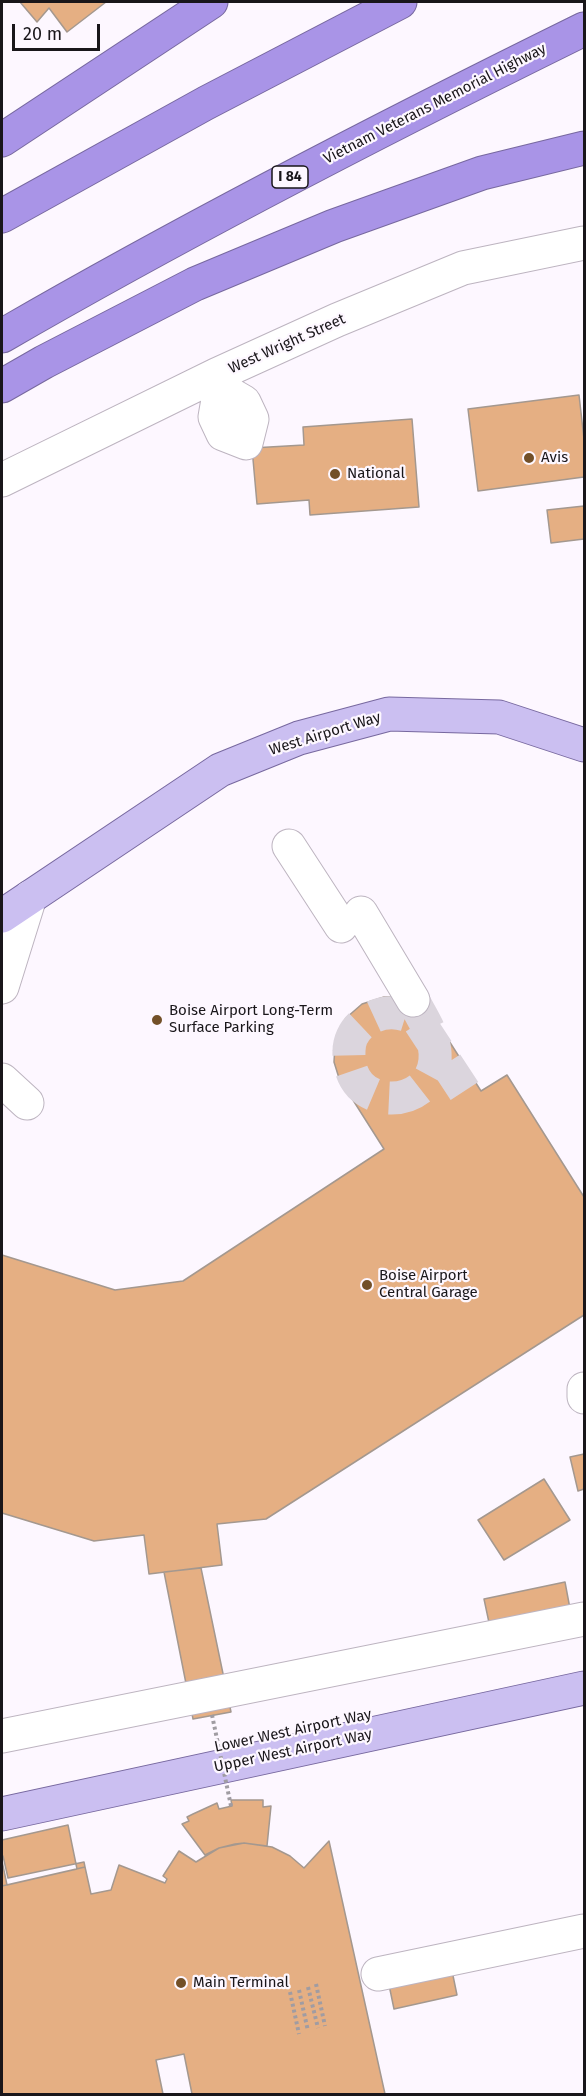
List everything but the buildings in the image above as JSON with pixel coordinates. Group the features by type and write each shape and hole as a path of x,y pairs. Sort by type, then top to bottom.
{"highway":[{"path":"2,140 211,2"},
{"path":"2,216 206,103 400,2"},
{"name":"Vietnam Veterans Memorial Highway","path":"2,336 87,286 267,190 585,29"},
{"path":"2,386 195,284 334,226 482,173 585,148"}],"main road":[{"name":"West Airport Way","path":"2,916 220,770 299,738 389,714 499,717 585,745"},
{"name":"Lower West Airport Way","path":"2,1791 585,1670"},
{"name":"Upper West Airport Way","path":"2,1814 585,1688"}],"street":[{"name":"West Wright Street","path":"2,480 218,381 337,320 463,268 585,243"},
{"path":"289,846 351,920 413,1000"},
{"path":"2,987 30,897"},
{"path":"2,1080 27,1103"},
{"path":"585,1389 585,1397"},
{"path":"2,1736 585,1619"},
{"path":"378,1974 585,1931"}],"path":[{"path":"212,1715 231,1806"},
{"path":"316,1984 325,2026"},
{"path":"308,1987 318,2028"},
{"path":"299,1990 308,2031"},
{"path":"291,1992 299,2034"}],"tunnel":[{"path":"413,1000 428,1028 433,1039 434,1045 434,1067 426,1083 412,1093 395,1098 378,1096 363,1088 352,1073 349,1047 356,1030 373,1017 386,1013 398,1013 418,1020 467,1095"}],"place":[{"name":"Avis","path":"529,458"},
{"name":"National","path":"335,474"},
{"name":"Boise Airport Long-Term Surface Parking","path":"157,1020"},
{"name":"Boise Airport Central Garage","path":"367,1285"},
{"name":"Main Terminal","path":"181,1983"}]}
